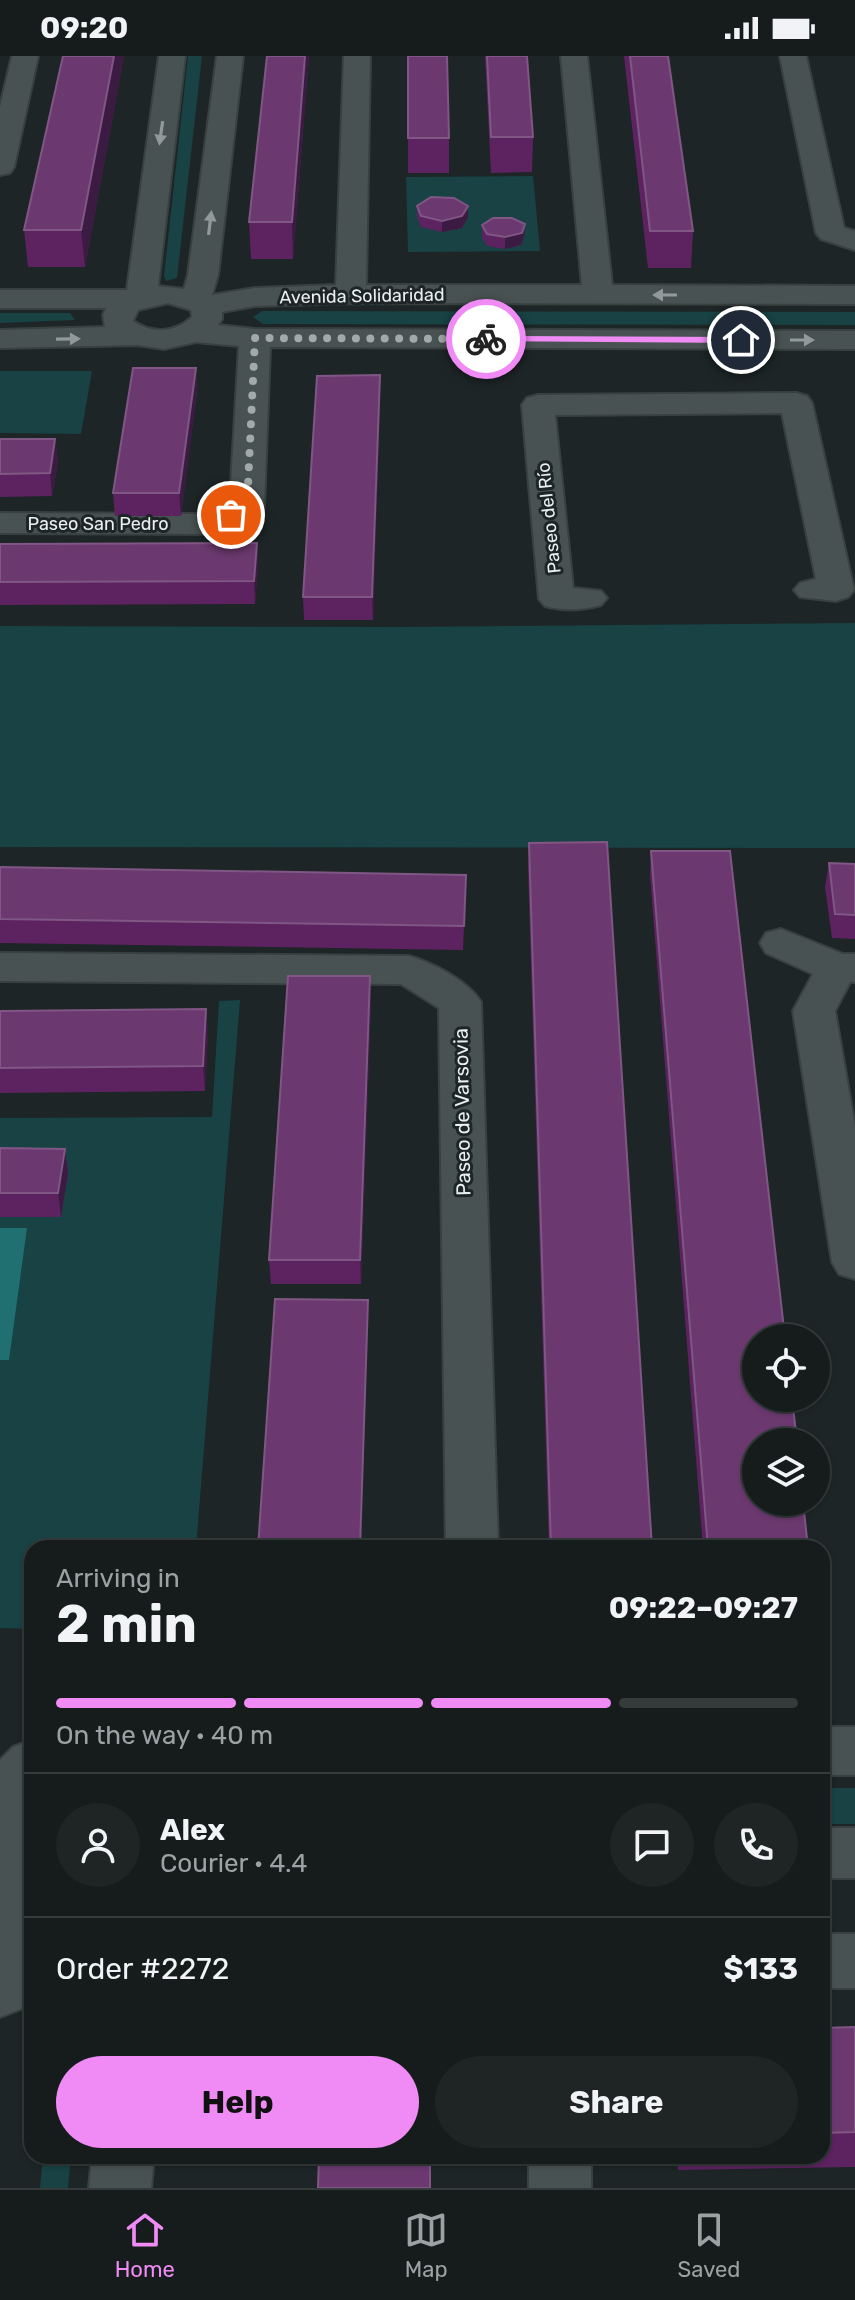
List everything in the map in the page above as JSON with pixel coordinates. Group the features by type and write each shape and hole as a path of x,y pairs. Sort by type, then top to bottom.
{"street":[{"path":"0,167 6,121 25,56"},
{"path":"136,336 118,324 116,316 120,309 137,298 172,56"},
{"path":"0,339 136,336 165,339 198,312 230,56"},
{"path":"350,284 357,56"},
{"path":"574,56 597,284"},
{"path":"793,56 831,233 855,241"},
{"name":"Avenida Solidaridad","path":"198,312 255,297 350,284 597,284 855,295"},
{"path":"0,299 137,298 169,294 198,312"},
{"name":"Avenida Solidaridad","path":"198,312 254,355 658,355 855,340"},
{"name":"Paseo San Pedro","path":"0,523 215,524 247,507 254,355"},
{"path":"658,355 664,405"},
{"name":"Paseo del Río","path":"589,598 557,599 538,398 664,405 794,392 836,590 812,590"},
{"path":"781,943 846,968 814,1011 855,1262"},
{"name":"Paseo de Varsovia","path":"0,967 409,970 460,1002 472,1540"},
{"path":"830,1751 855,1751"},
{"path":"0,1754 24,1757"},
{"path":"0,1990 18,1855 2,1828 2,1808 8,1788 24,1769"},
{"path":"830,1853 855,1853"},
{"path":"830,1961 855,1961"},
{"path":"120,2188 122,2164"},
{"path":"560,2164 560,2188"}],"shaded area":[{"path":"188,56 202,56 177,278 166,281 164,276"},
{"path":"533,176 540,251 408,252 406,177"},
{"path":"262,311 855,312 855,325 263,324 253,317"},
{"path":"0,313 70,313 75,320 0,323"},
{"path":"0,371 92,371 81,434 0,433"},
{"path":"855,623 855,848 0,847 0,626 400,627"},
{"path":"240,1000 197,1540 24,1540 24,1629 0,1628 0,1118 212,1117 219,1001"},
{"path":"0,1228 27,1228 9,1360 0,1360"},
{"path":"830,1788 855,1788 855,1824 830,1824"},
{"path":"42,2164 70,2164 68,2188 40,2188"}],"building":[{"path":"63,56 114,56 81,230 24,230"},
{"path":"267,56 305,56 292,222 249,222"},
{"path":"408,56 447,56 449,138 408,138"},
{"path":"487,56 527,56 533,137 491,137"},
{"path":"630,56 668,56 693,231 650,231"},
{"path":"431,197 454,198 468,206 462,216 442,221 421,216 417,206"},
{"path":"493,218 512,218 525,224 522,233 505,237 487,234 482,225"},
{"path":"133,368 196,368 179,493 113,493"},
{"path":"380,375 372,597 303,597 317,376"},
{"path":"0,439 55,439 50,473 0,474"},
{"path":"257,543 254,581 0,582 0,544"},
{"path":"607,842 651,1540 551,1540 529,843"},
{"path":"651,851 730,851 783,1324 742,1324 742,1412 794,1412 795,1428 742,1428 742,1516 805,1516 807,1540 707,1540"},
{"path":"829,863 855,864 855,915 835,914"},
{"path":"0,867 466,875 464,926 0,919"},
{"path":"288,976 370,976 360,1260 269,1260"},
{"path":"206,1009 203,1066 0,1068 0,1011"},
{"path":"0,1148 65,1149 58,1193 0,1193"},
{"path":"275,1299 368,1300 360,1540 259,1540"},
{"path":"855,2027 855,2132 830,2133 830,2028"},
{"path":"319,2164 430,2164 430,2188 318,2188"}],"way so far":[{"path":"231,515 247,507 255,338 486,339"}],"route":[{"path":"486,339 741,340"}]}
